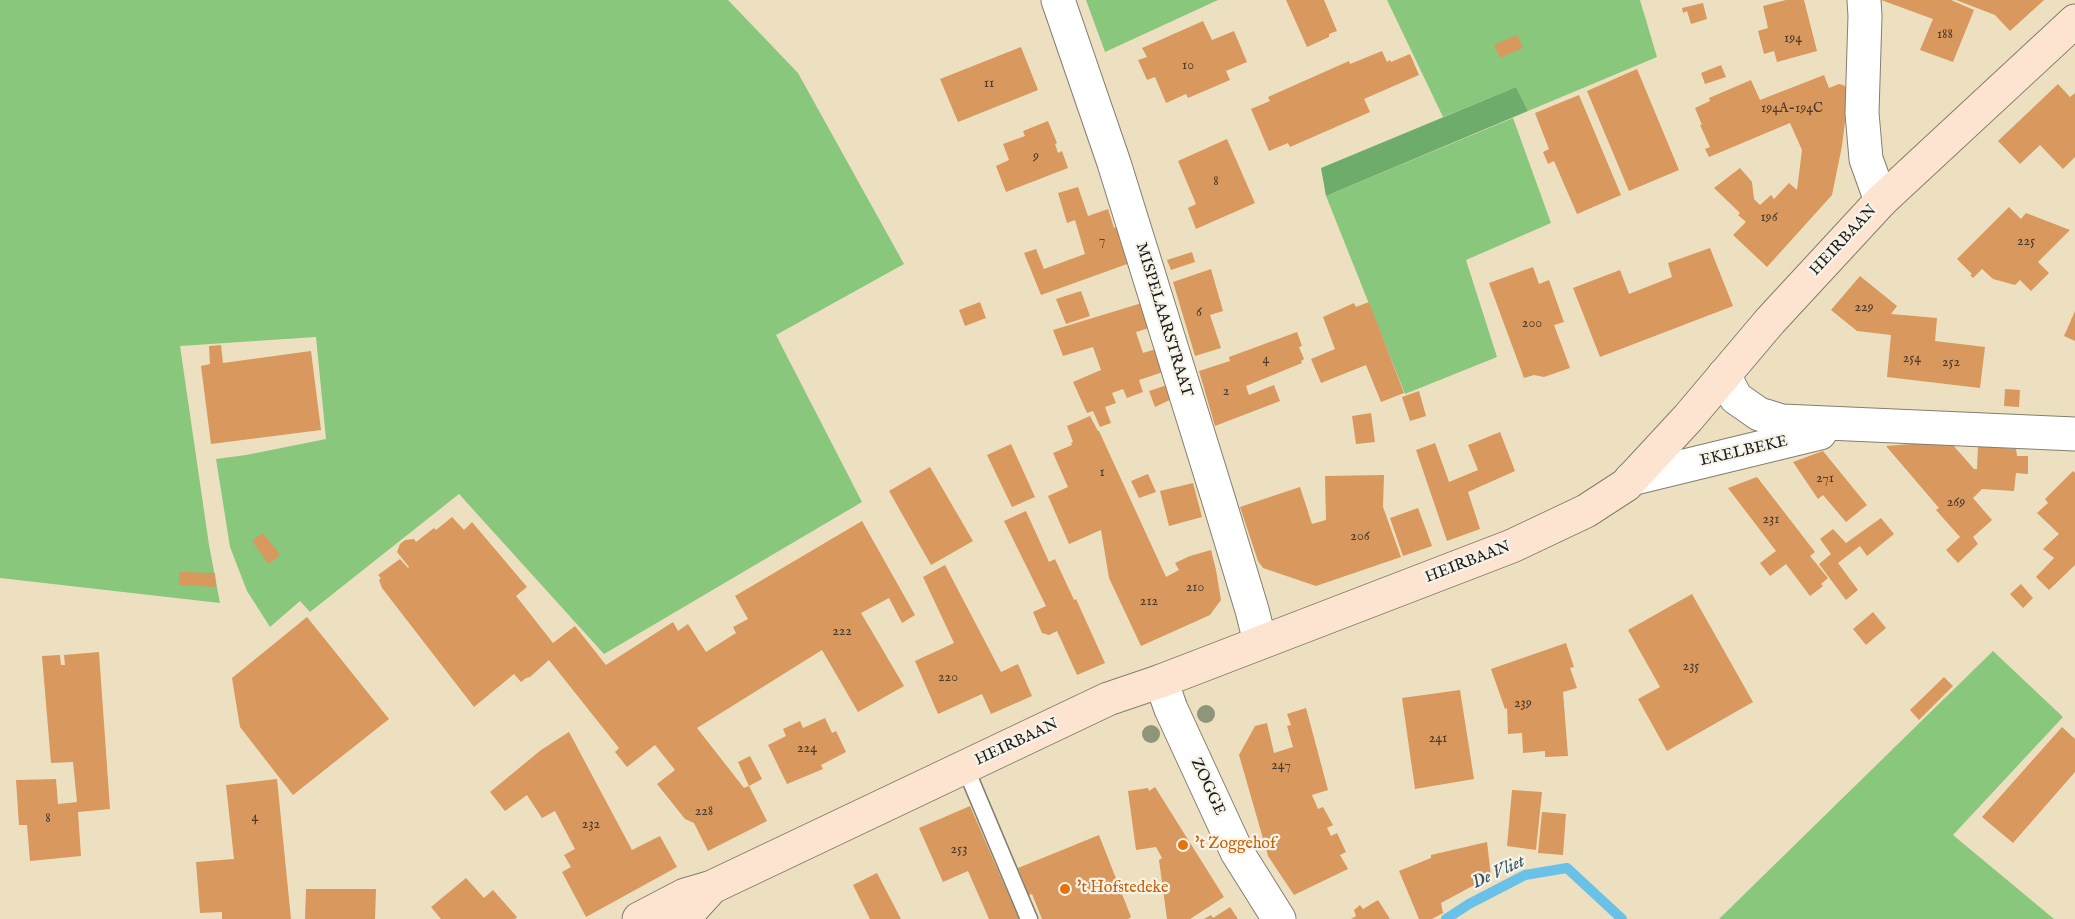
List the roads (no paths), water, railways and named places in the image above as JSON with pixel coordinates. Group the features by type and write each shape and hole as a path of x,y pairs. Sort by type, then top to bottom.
{"main road":[{"name":"HEIRBAAN","path":"639,919 685,895 712,887 1108,699 1161,681 1512,546 1586,511 1626,484 1688,418 1770,321 1881,201 2075,21"},
{"name":"HEIRBAAN","path":"679,919 692,909 712,887"}],"street":[{"name":"MISPELAARSTRAAT","path":"1058,0 1114,163 1219,501 1260,642"},
{"path":"1864,0 1862,113 1866,159 1881,201"},
{"name":"EKELBEKE","path":"1724,375 1736,398 1759,414 1782,421 2075,434"},
{"name":"EKELBEKE","path":"1631,478 1856,425"},
{"name":"ZOGGE","path":"1161,681 1171,709 1237,852 1279,919"}],"lane":[{"path":"965,767 1029,919"}],"waterway":[{"name":"De Vliet","path":"1446,919 1469,904 1525,875 1567,868 1622,919"}],"place":[{"name":"'t Zoggehof","path":"1183,845"},
{"name":"'t Hofstedeke","path":"1065,889"}]}
